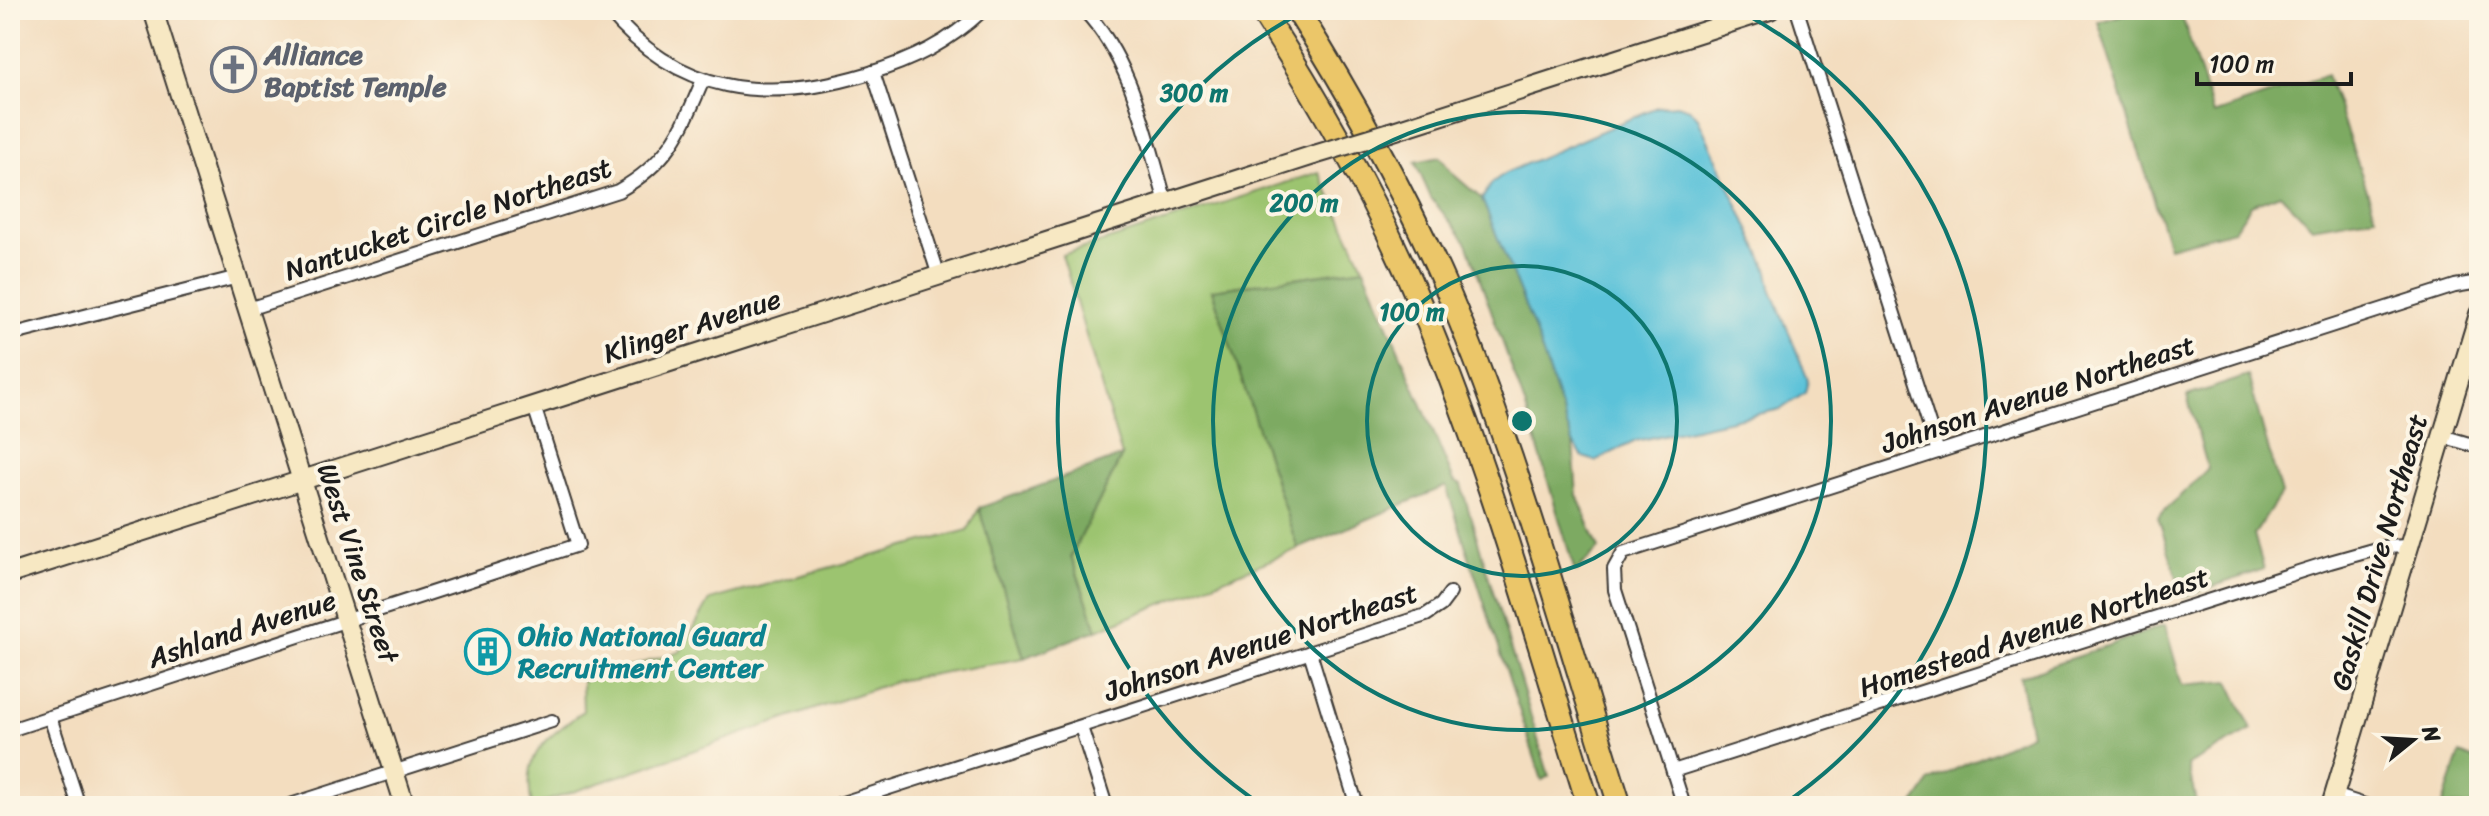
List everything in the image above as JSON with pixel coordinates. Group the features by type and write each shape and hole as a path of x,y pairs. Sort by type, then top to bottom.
{"highway":[{"path":"1261,10 1317,100 1385,226 1430,326 1477,454 1589,806"},
{"path":"1297,10 1362,118 1448,293 1500,428 1620,806"}],"street":[{"name":"West Vine Street","path":"153,10 405,806"},
{"path":"608,10 652,53 703,80 744,89 790,91 873,72 937,47 983,10"},
{"path":"1084,10 1105,34 1120,60 1166,202"},
{"name":"Klinger Avenue","path":"10,574 1770,10"},
{"path":"1797,10 1938,452"},
{"path":"873,72 939,276"},
{"name":"Nantucket Circle Northeast","path":"248,309 618,191 646,174 673,146 703,80"},
{"path":"10,335 238,277"},
{"name":"Johnson Avenue Northeast","path":"1673,771 1615,590 1616,562 1635,548 2455,286 2479,282"},
{"name":"Gaskill Drive Northeast","path":"2333,800 2479,314"},
{"name":"Ashland Avenue","path":"10,730 571,548 579,542 534,406"},
{"path":"2442,436 2479,447"},
{"name":"Homestead Avenue Northeast","path":"1673,771 2330,562 2383,547 2410,546"},
{"name":"Johnson Avenue Northeast","path":"833,806 1426,615 1441,605 1450,593"},
{"path":"1310,652 1357,806"},
{"path":"50,717 79,806"},
{"path":"287,806 552,721"},
{"path":"1081,727 1106,806"},
{"path":"1673,771 1684,806"},
{"path":"880,791 885,806"},
{"path":"2333,800 2368,806"}],"green space":[{"path":"2139,10 2180,10 2213,114 2327,75 2376,216 2312,227 2280,194 2251,205 2234,230 2169,247 2098,22"},
{"path":"1440,157 1453,174 1482,199 1533,325 1573,443 1577,495 1599,549 1575,572 1526,408 1467,243 1431,198 1415,162"},
{"path":"1319,172 1364,268 1212,290 1298,549 1097,630 1071,556 1122,456 1062,255"},
{"path":"1364,268 1454,481 1461,485 1549,776 1542,780 1446,486 1298,549 1212,290"},
{"path":"2248,376 2281,494 2254,535 2264,569 2183,597 2158,517 2208,469 2187,396"},
{"path":"1122,456 1071,556 1097,630 1024,658 979,508"},
{"path":"979,508 1024,658 896,681 532,806 529,788 533,761 547,740 583,711 582,681 680,652 710,600 968,530"},
{"path":"2165,625 2182,685 2229,681 2252,730 2188,765 2197,806 1913,806 1930,781 2031,734 2020,677"},
{"path":"2460,754 2479,762 2479,806 2442,806"}],"water":[{"path":"1677,105 1690,109 1698,118 1768,271 1771,288 1808,380 1805,393 1781,409 1636,441 1595,461 1583,457 1573,443 1533,325 1482,199 1492,183 1505,173 1657,107"}],"place":[{"name":"Alliance Baptist Temple","path":"233,70"},
{"name":"Ohio National Guard Recruitment Center","path":"487,651"}]}
